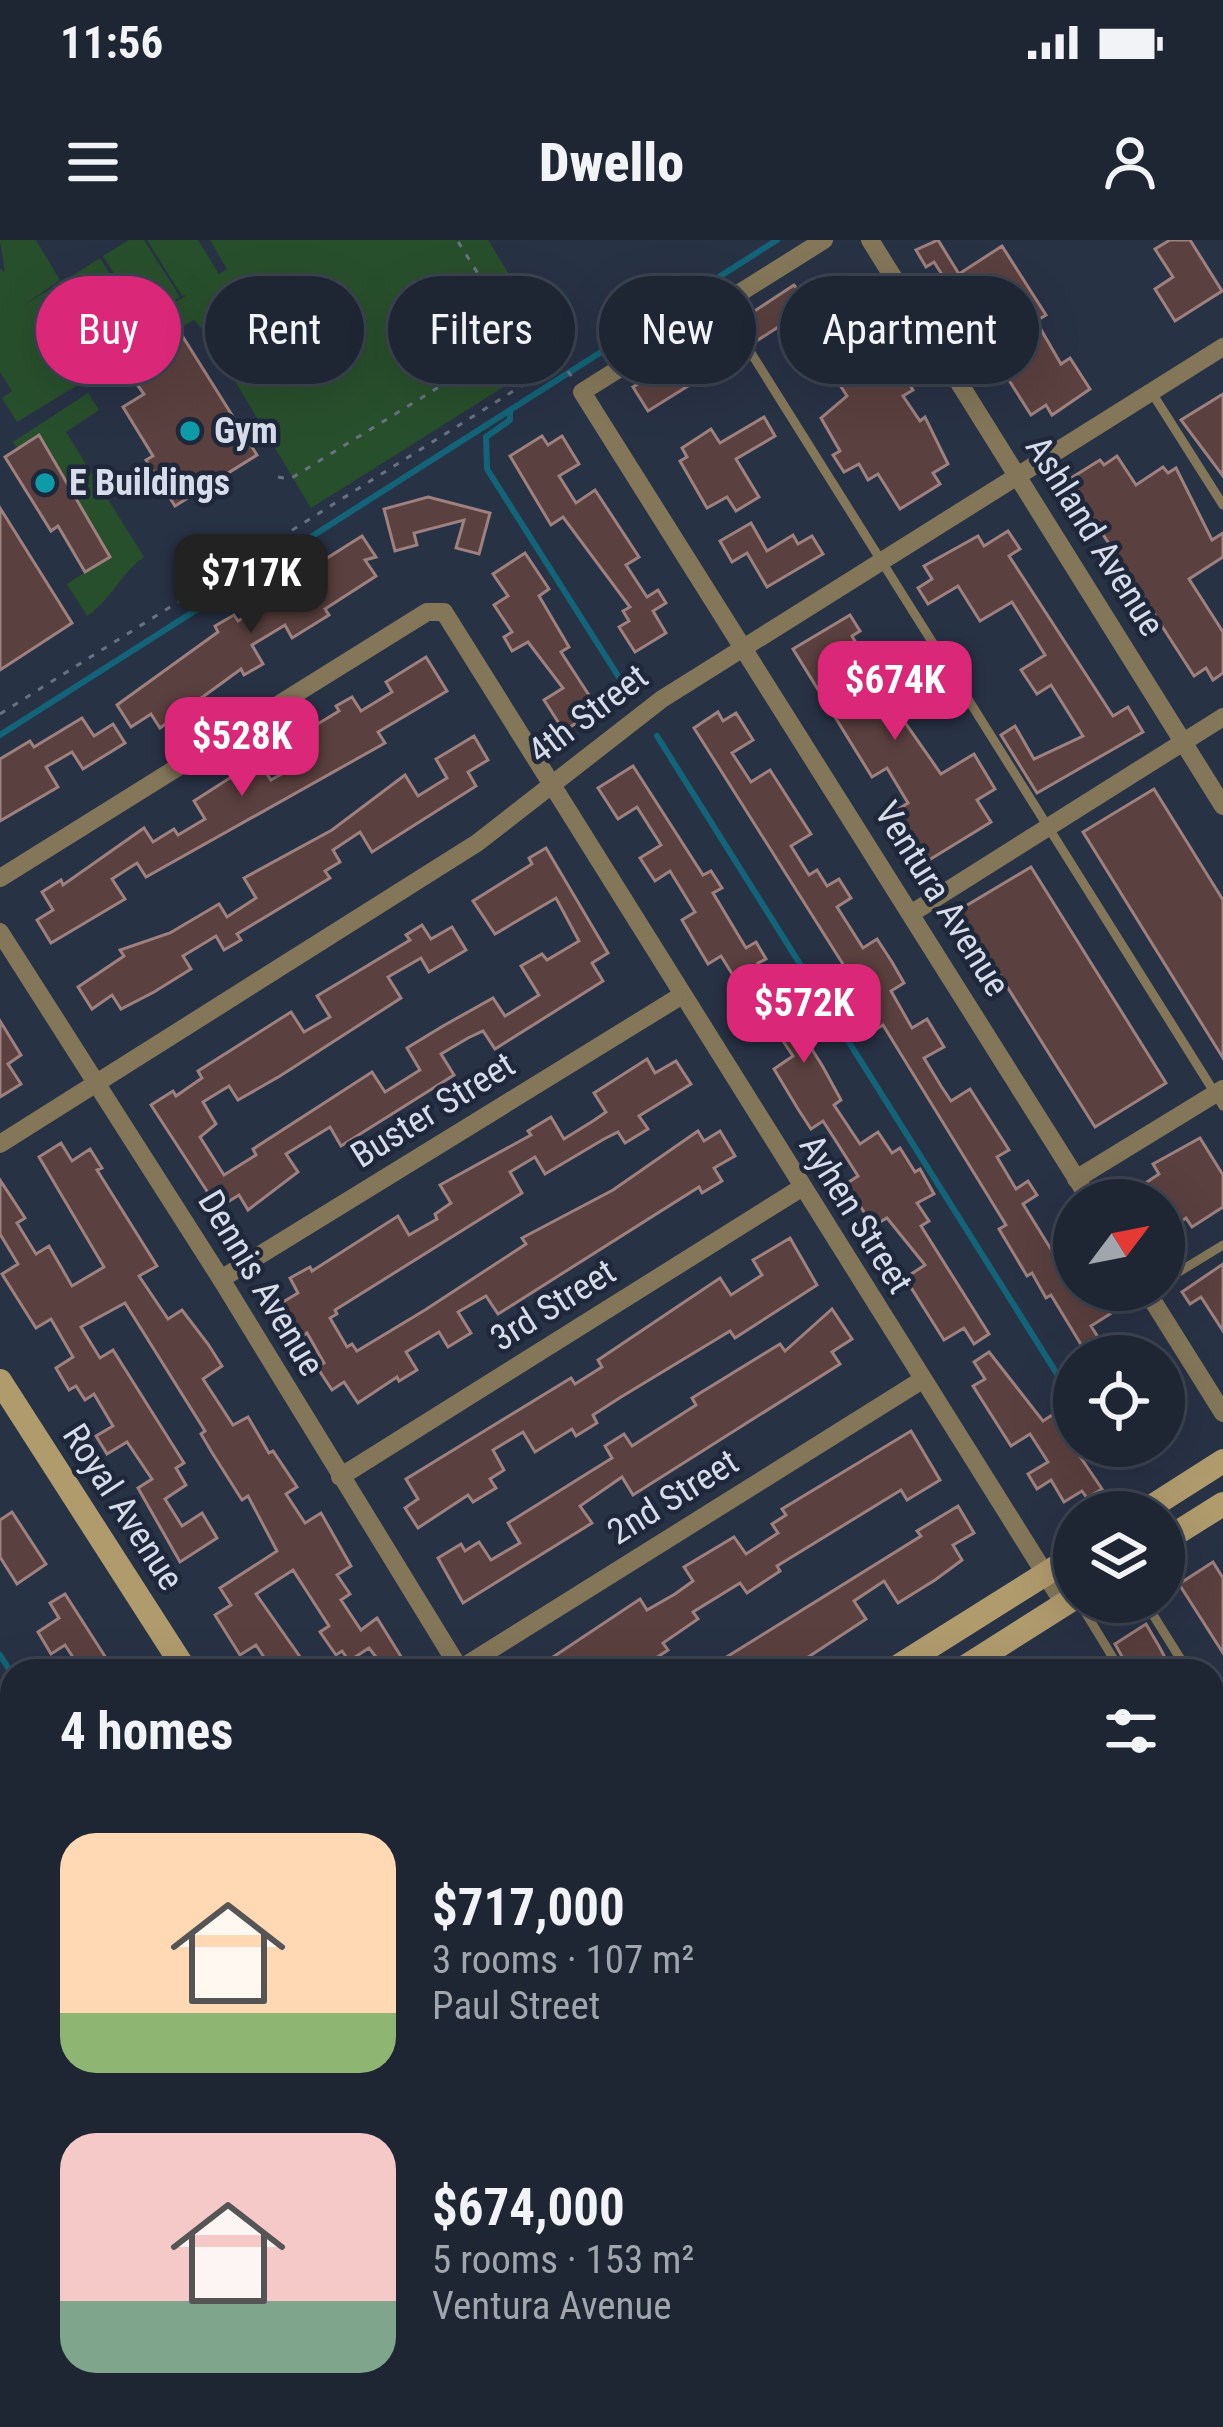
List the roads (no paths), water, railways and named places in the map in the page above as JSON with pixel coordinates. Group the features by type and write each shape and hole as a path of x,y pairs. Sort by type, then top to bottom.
{"main road":[{"name":"Royal Avenue","path":"0,1381 178,1659"},
{"path":"1176,1491 1223,1461"},
{"path":"1185,1528 1223,1504"},
{"path":"910,1659 1053,1569"},
{"path":"978,1659 1053,1613"}],"street":[{"path":"756,283 824,240"},
{"name":"Ashland Avenue","path":"871,240 1223,806"},
{"name":"4th Street","path":"0,1144 477,843 550,783 744,646 1223,347"},
{"name":"Ventura Avenue","path":"599,381 582,392 1076,1179"},
{"name":"Ayhen Street","path":"0,878 427,612 444,612 680,997 1053,1582"},
{"path":"912,913 1223,717"},
{"name":"Dennis Avenue","path":"0,932 221,1279 453,1659"},
{"name":"Buster Street","path":"221,1279 680,997"},
{"path":"1076,1179 1220,1096"},
{"name":"3rd Street","path":"340,1477 800,1188"},
{"path":"1165,1311 1223,1413"},
{"name":"2nd Street","path":"478,1659 922,1380"}],"lane":[{"path":"756,361 1220,1096"},
{"path":"1152,393 1223,505"},
{"path":"1185,1268 1223,1245"},
{"path":"1087,1623 1113,1659"},
{"path":"1157,1623 1180,1659"}],"waterway":[{"path":"0,735 777,240"},
{"path":"510,411 510,420 486,437 487,469 627,690"},
{"path":"657,736 1053,1368"},
{"path":"0,1655 3,1659"}],"place":[{"name":"Gym","path":"190,431"},
{"name":"E Buildings","path":"45,483"}]}
